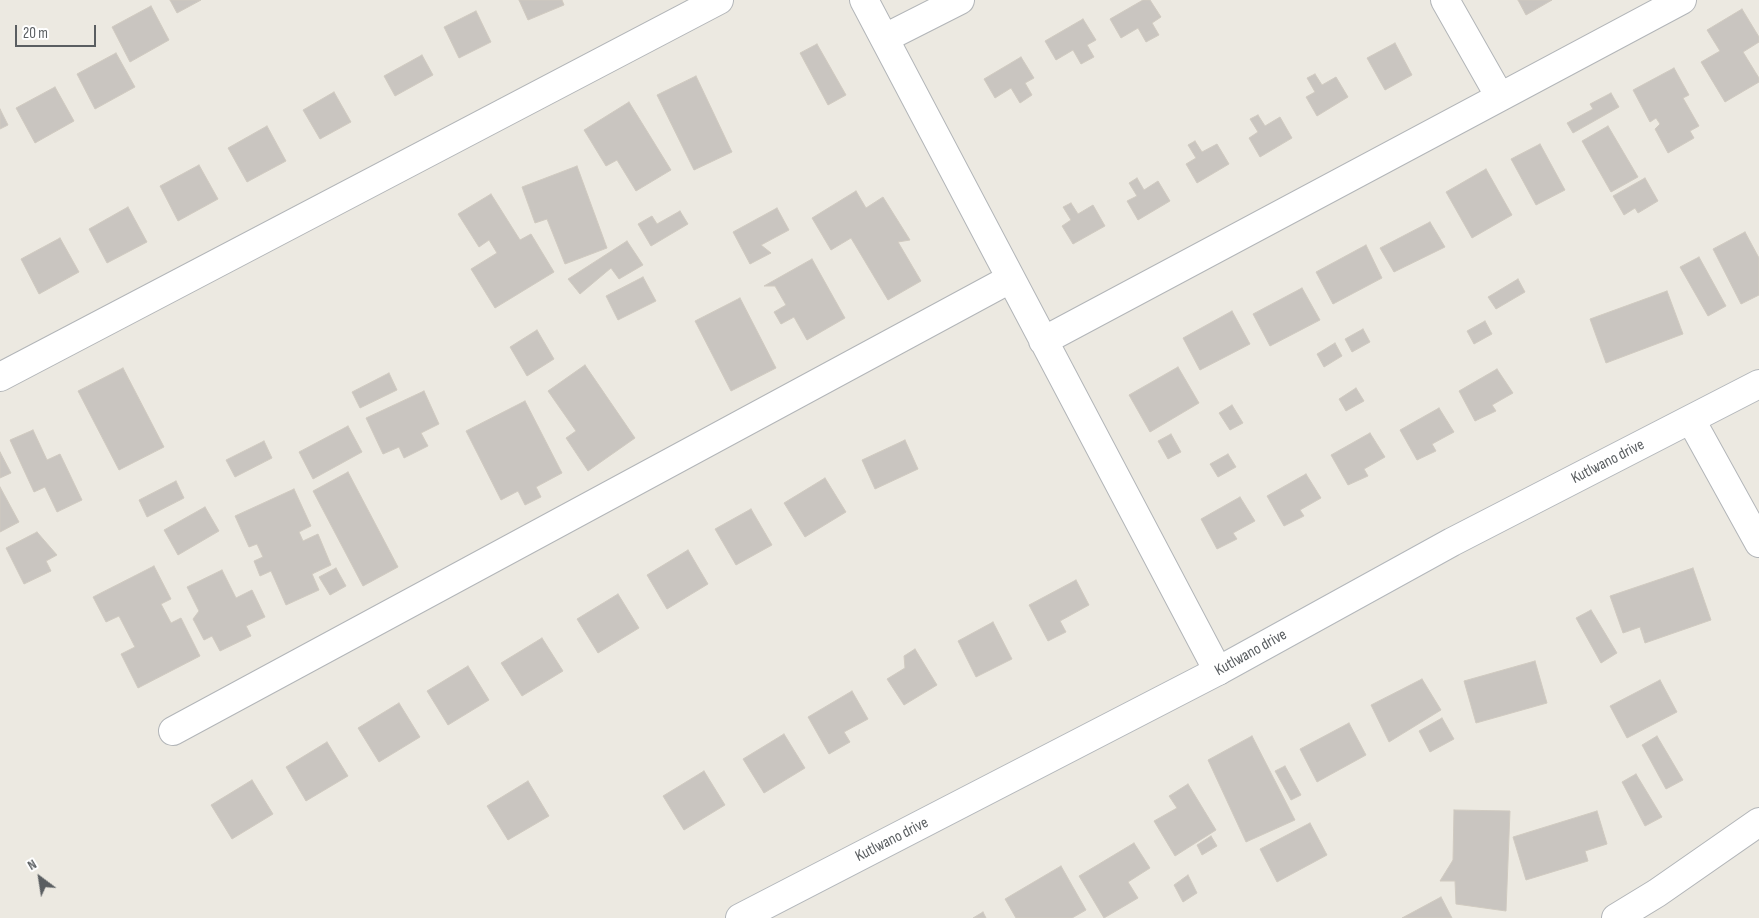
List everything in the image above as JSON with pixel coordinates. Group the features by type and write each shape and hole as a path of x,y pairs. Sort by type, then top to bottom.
{"street":[{"path":"0,377 719,0"},
{"path":"864,0 1218,671"},
{"path":"885,38 960,0"},
{"path":"1445,0 1500,97"},
{"path":"1043,341 1682,0"},
{"path":"173,731 1010,279"},
{"name":"Kutlwano drive","path":"740,918 1218,671 1452,542 1759,384"},
{"path":"1691,420 1759,543"},
{"path":"1616,918 1657,893 1759,822"}],"building":[{"path":"170,0 201,0 177,13"},
{"path":"519,0 562,0 564,5 528,20"},
{"path":"1143,0 1150,0 1161,17 1152,23 1159,35 1146,42 1138,28 1121,38 1110,19"},
{"path":"1518,0 1552,0 1526,15"},
{"path":"151,6 169,40 130,62 112,27"},
{"path":"1742,9 1759,37 1759,42 1743,52 1759,78 1759,82 1725,102 1701,62 1720,51 1707,30"},
{"path":"476,11 491,42 459,58 444,27"},
{"path":"1083,19 1096,40 1087,45 1094,57 1081,64 1073,50 1056,60 1045,41"},
{"path":"1395,43 1412,75 1385,90 1367,58"},
{"path":"817,44 846,95 828,105 800,53"},
{"path":"116,53 135,87 95,109 77,74"},
{"path":"422,55 433,75 395,96 384,76"},
{"path":"1021,57 1034,78 1025,83 1032,95 1020,103 1011,88 995,98 984,79"},
{"path":"1674,68 1689,95 1683,98 1699,126 1690,131 1694,138 1668,153 1655,129 1660,124 1656,118 1650,122 1633,90"},
{"path":"1315,74 1322,85 1336,77 1348,97 1317,116 1306,97 1315,92 1307,78"},
{"path":"696,76 732,152 694,170 657,95"},
{"path":"55,87 74,121 35,143 16,108"},
{"path":"334,92 351,122 320,139 303,110"},
{"path":"1611,93 1619,107 1573,133 1567,123 1593,109 1590,104"},
{"path":"629,102 671,170 636,191 617,160 606,166 584,130"},
{"path":"0,109 8,125 0,129"},
{"path":"1258,115 1265,126 1280,117 1292,138 1260,157 1249,138 1258,132 1250,119"},
{"path":"267,126 286,161 247,182 228,148"},
{"path":"1608,126 1638,177 1611,192 1582,141"},
{"path":"1195,141 1202,152 1217,144 1229,164 1197,183 1186,164 1196,158 1188,145"},
{"path":"1540,144 1565,190 1536,205 1511,159"},
{"path":"199,165 218,199 178,221 160,186"},
{"path":"577,166 607,248 565,264 547,219 535,223 522,187"},
{"path":"1486,169 1512,215 1472,238 1446,192"},
{"path":"1137,178 1144,190 1158,181 1170,201 1138,220 1127,201 1137,196 1129,183"},
{"path":"1645,178 1658,201 1638,213 1635,208 1624,215 1613,196"},
{"path":"856,191 866,208 883,197 910,240 898,242 921,281 888,300 851,238 831,250 812,218"},
{"path":"491,194 520,240 531,234 554,272 495,308 471,269 497,253 489,240 479,247 458,214"},
{"path":"1071,203 1078,214 1093,205 1105,226 1073,244 1062,226 1071,220 1063,207"},
{"path":"128,207 147,242 107,263 89,229"},
{"path":"777,208 789,230 761,245 771,253 750,264 733,232"},
{"path":"680,211 688,224 651,246 638,224 652,216 657,224"},
{"path":"1430,222 1445,247 1394,272 1380,248"},
{"path":"1745,232 1759,258 1759,295 1741,304 1713,249"},
{"path":"60,238 79,272 39,294 21,259"},
{"path":"627,241 643,265 619,279 611,268 580,294 568,279"},
{"path":"1366,245 1382,278 1333,304 1316,272"},
{"path":"1699,257 1726,306 1708,316 1680,267"},
{"path":"812,259 845,318 807,340 794,317 781,324 774,312 786,305 775,286 764,286"},
{"path":"643,277 656,301 618,320 606,296"},
{"path":"1518,279 1525,292 1496,309 1488,297"},
{"path":"1302,288 1320,320 1270,346 1253,314"},
{"path":"1667,291 1683,334 1606,363 1590,319"},
{"path":"740,298 776,368 731,391 695,321"},
{"path":"1232,311 1250,344 1200,370 1183,338"},
{"path":"1485,321 1492,334 1474,344 1467,331"},
{"path":"1363,329 1370,342 1352,352 1345,339"},
{"path":"537,330 554,359 527,376 510,347"},
{"path":"1335,343 1342,356 1324,367 1317,354"},
{"path":"585,365 635,438 588,471 566,438 576,431 548,391"},
{"path":"1178,367 1199,403 1150,432 1129,395"},
{"path":"123,368 164,447 119,470 78,391"},
{"path":"1497,369 1513,393 1492,405 1496,411 1475,421 1459,391"},
{"path":"389,373 397,390 360,408 352,392"},
{"path":"1356,388 1364,401 1346,411 1339,399"},
{"path":"424,391 439,424 421,433 428,446 404,458 399,447 383,454 366,418"},
{"path":"525,401 562,473 536,487 541,497 525,505 518,491 501,500 466,431"},
{"path":"1232,405 1243,423 1230,430 1219,413"},
{"path":"1439,408 1454,432 1432,444 1436,451 1417,460 1400,430"},
{"path":"348,426 362,452 313,479 299,452"},
{"path":"33,430 47,460 60,454 82,500 57,512 45,487 34,492 10,440"},
{"path":"1370,433 1385,457 1364,469 1368,476 1348,485 1331,455"},
{"path":"1171,434 1181,452 1168,459 1158,441"},
{"path":"905,440 918,469 875,489 862,460"},
{"path":"264,441 272,458 235,477 226,460"},
{"path":"0,452 11,473 0,478"},
{"path":"1228,454 1236,467 1218,477 1210,464"},
{"path":"348,472 398,567 363,586 313,491"},
{"path":"1306,474 1321,498 1300,510 1304,516 1284,526 1267,496"},
{"path":"825,478 846,512 805,537 784,503"},
{"path":"176,481 184,498 147,517 139,500"},
{"path":"0,487 19,522 0,532"},
{"path":"294,489 311,526 299,532 303,541 318,534 331,565 312,574 319,590 286,605 271,571 260,576 254,561 263,557 257,544 249,547 235,516"},
{"path":"1240,497 1255,521 1233,533 1237,539 1217,549 1201,519"},
{"path":"205,507 219,531 178,555 164,530"},
{"path":"751,509 772,545 736,565 715,529"},
{"path":"37,532 57,555 46,561 51,571 24,584 6,548"},
{"path":"688,550 708,584 667,609 647,575"},
{"path":"154,566 171,599 161,604 171,623 181,618 200,656 138,688 121,654 135,647 119,616 106,622 93,597"},
{"path":"336,568 346,586 330,595 319,577"},
{"path":"1693,568 1711,620 1645,643 1640,627 1623,633 1610,596"},
{"path":"222,570 236,598 252,590 265,617 246,626 251,636 220,651 212,636 204,640 193,619 199,611 187,587"},
{"path":"1076,580 1089,605 1060,621 1066,632 1048,641 1029,605"},
{"path":"618,594 639,628 598,653 577,619"},
{"path":"1591,610 1617,653 1601,663 1576,618"},
{"path":"993,622 1012,659 976,677 958,641"},
{"path":"542,638 563,671 522,696 501,663"},
{"path":"915,649 937,685 904,705 887,679 905,668 904,656"},
{"path":"1535,661 1547,703 1476,723 1464,681"},
{"path":"468,666 489,700 448,725 427,691"},
{"path":"1422,679 1441,710 1389,742 1371,705"},
{"path":"1660,680 1677,712 1627,738 1610,706"},
{"path":"852,691 868,719 844,732 850,742 829,754 808,717"},
{"path":"399,703 420,737 379,762 358,728"},
{"path":"1442,718 1454,739 1430,752 1419,731"},
{"path":"1349,723 1366,755 1317,782 1300,749"},
{"path":"784,734 805,768 764,793 743,759"},
{"path":"1252,736 1295,820 1246,842 1208,760"},
{"path":"1657,736 1683,780 1666,789 1642,745"},
{"path":"327,742 348,776 306,801 286,767"},
{"path":"1285,766 1301,795 1291,800 1275,771"},
{"path":"704,771 725,805 684,830 663,796"},
{"path":"1636,774 1662,817 1645,826 1622,782"},
{"path":"252,780 273,814 232,839 211,805"},
{"path":"528,781 549,816 508,840 487,806"},
{"path":"1188,784 1216,830 1175,856 1154,821 1177,808 1169,796"},
{"path":"1454,810 1510,811 1506,911 1456,904 1455,881 1440,881 1453,860"},
{"path":"1597,811 1607,844 1585,851 1588,861 1526,880 1513,837"},
{"path":"1310,823 1327,855 1277,882 1260,849"},
{"path":"1211,836 1217,846 1202,855 1197,845"},
{"path":"1134,843 1150,868 1128,882 1138,898 1104,918 1079,876"},
{"path":"1061,866 1086,910 1072,918 1016,918 1005,899"},
{"path":"1188,875 1197,893 1183,902 1174,885"},
{"path":"1441,897 1452,918 1402,918"},
{"path":"983,912 986,918 973,918"}]}
